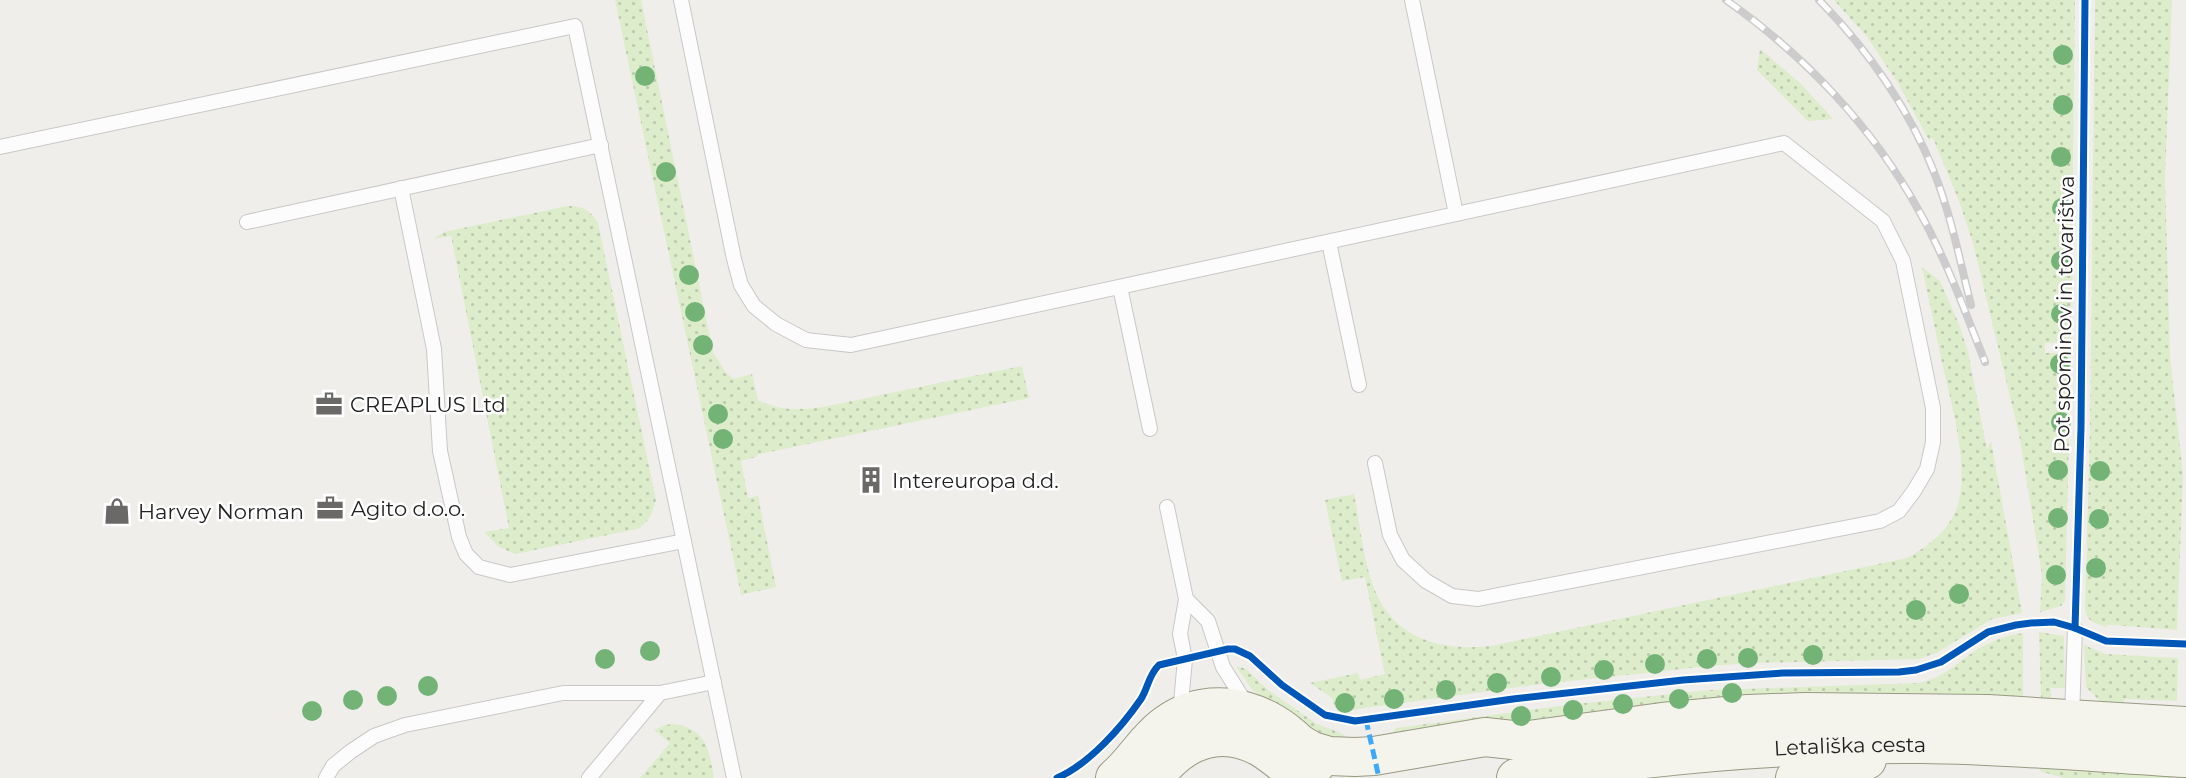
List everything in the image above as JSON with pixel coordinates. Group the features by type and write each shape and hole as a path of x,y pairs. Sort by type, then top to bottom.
{"main road":[{"name":"Letališka cesta","path":"1173,756 1200,710 1223,707 1256,714 1278,725 1303,761"},
{"name":"Letališka cesta","path":"1173,756 1204,740 1231,738 1259,746 1295,774 1312,751 1342,758 1374,756 1485,737 1522,741 1662,722 1748,714 1909,712 2072,719 2186,758"},
{"name":"Letališka cesta","path":"1516,778 1655,757 1758,748 2122,738 2186,726"},
{"name":"Letališka cesta","path":"1115,778 1154,736 1173,756"},
{"name":"Letališka cesta","path":"1375,778 1488,757 1522,741"},
{"path":"1795,778 1923,744"},
{"name":"Letališka cesta","path":"1303,761 1314,761 1323,778"}],"lane":[{"path":"681,0 741,285 754,306 776,324 806,340 851,345 1784,143 1883,222 1903,261 1933,408 1933,442 1927,469 1899,512 1880,521 1478,599 1452,596 1426,581 1403,560 1390,535 1375,463"},
{"path":"1412,0 1456,214"},
{"path":"0,147 575,26 734,778"},
{"path":"247,222 601,145"},
{"path":"401,188 434,349 440,451 459,537 466,554 479,567 510,575 684,541"},
{"path":"1329,242 1359,385"},
{"path":"1120,287 1150,429"},
{"path":"1167,507 1186,598 1180,634 1185,659 1173,756"},
{"path":"1186,598 1208,621 1223,667 1235,689 1256,714"},
{"path":"2072,719 2075,628"},
{"path":"326,778 333,766 349,752 374,736 405,725 563,693 660,692 714,682"},
{"path":"589,778 660,692"}],"path":[{"path":"2062,347 2081,347"}],"green space":[{"path":"615,0 641,0 713,352 726,373 734,379 752,374 758,400 782,408 798,409 823,407 1022,366 1029,398 759,454 741,461 748,498 758,496 776,587 741,595"},
{"path":"1834,0 2075,0 2071,342 2045,343 2045,353 2071,353 2065,601 2061,606 2040,612 2042,575 2019,434 1973,243 1959,201 1933,138 1929,140 1899,85 1868,38"},
{"path":"2095,0 2172,0 2165,177 2170,357 2183,474 2177,630 2113,625 2107,627 2090,620 2085,610"},
{"path":"1760,49 1800,83 1833,119 1808,121 1757,70"},
{"path":"567,206 585,209 598,223 656,500 650,517 637,529 515,554 499,547 484,532 509,528 451,236 433,239 444,232"},
{"path":"1922,267 1940,281 1968,352 1987,450 1991,441 2022,613 1992,619 1936,653 1919,659 1710,666 1541,684 1350,710 1335,707 1332,698 1310,683 1358,673 1360,680 1385,674 1365,577 1342,581 1325,500 1354,494 1366,559 1377,595 1386,611 1410,633 1425,640 1457,647 1491,646 1907,558 1922,549 1942,532 1952,518 1960,494 1962,476 1955,419"},
{"path":"2039,632 2064,636 2065,688 2051,688 2051,699 2041,699"},
{"path":"2023,633 2023,698 1708,700 1388,739 1396,728 1567,705 1710,690 1920,683 1941,674 1990,643"},
{"path":"2084,645 2105,654 2178,658 2177,701 2124,699 2124,704 2101,702 2086,687"},
{"path":"1236,666 1246,669 1268,690 1317,724 1349,739 1330,740 1263,700"},
{"path":"673,724 684,726 700,735 708,750 714,778 640,778 670,743 654,730"},
{"path":"2040,759 2175,773 2174,778 2063,778 2040,771"}],"railway":[{"path":"1726,0 1783,44 1809,69 1880,150 1929,229 1955,285 1985,362"},
{"path":"1819,0 1854,38 1885,80 1924,148 1955,238 1971,305"}],"marked path":[{"path":"1366,720 1379,778"}],"cycle path":[{"name":"Pot spominov in tovarištva","path":"2075,628 2081,428 2085,0"},
{"path":"1057,778 1081,764 1124,722 1141,699 1159,665 1228,649 1235,649 1250,656 1282,685 1325,715 1355,721 1513,699 1683,680 1783,673 1916,670 1941,662 1988,632 2031,623 2054,622 2106,641 2186,644"}],"place":[{"name":"CREAPLUS Ltd","path":"329,404"},
{"name":"Intereuropa d.d.","path":"871,480"},
{"name":"Agito d.o.o.","path":"330,508"},
{"name":"Harvey Norman","path":"117,511"}]}
